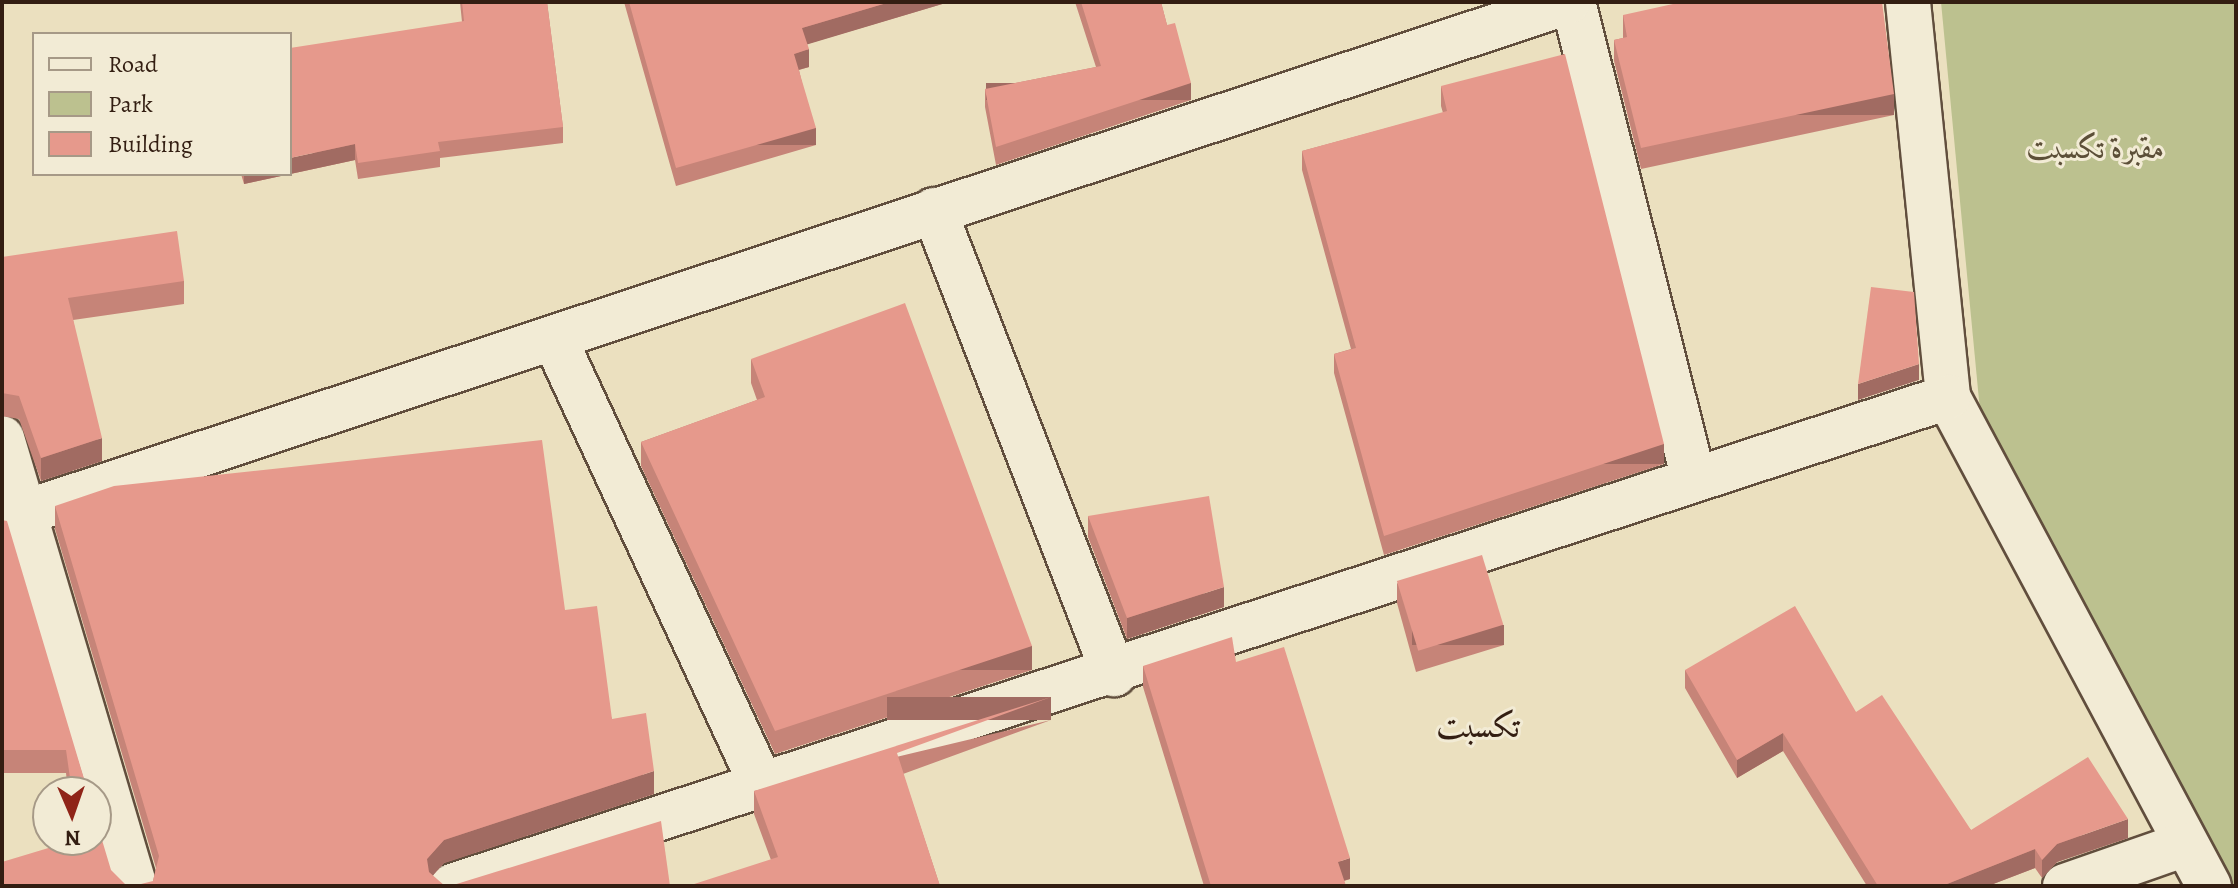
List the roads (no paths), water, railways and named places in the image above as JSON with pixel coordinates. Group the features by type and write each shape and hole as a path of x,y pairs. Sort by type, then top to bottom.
{"street":[{"path":"11,517 556,342 934,210 1571,2 1694,480"},
{"path":"1908,2 1948,397 2183,845 2209,886"},
{"path":"934,210 1114,674"},
{"path":"556,342 761,783"},
{"path":"452,886 761,783 1114,674 1948,397"},
{"path":"2,438 11,517 135,886"},
{"path":"2065,886 2183,845"}],"district":[{"name":"تكسبت","path":"1478,726"}],"park label":[{"name":"مقبرة تكسبت","path":"2096,147"}]}
